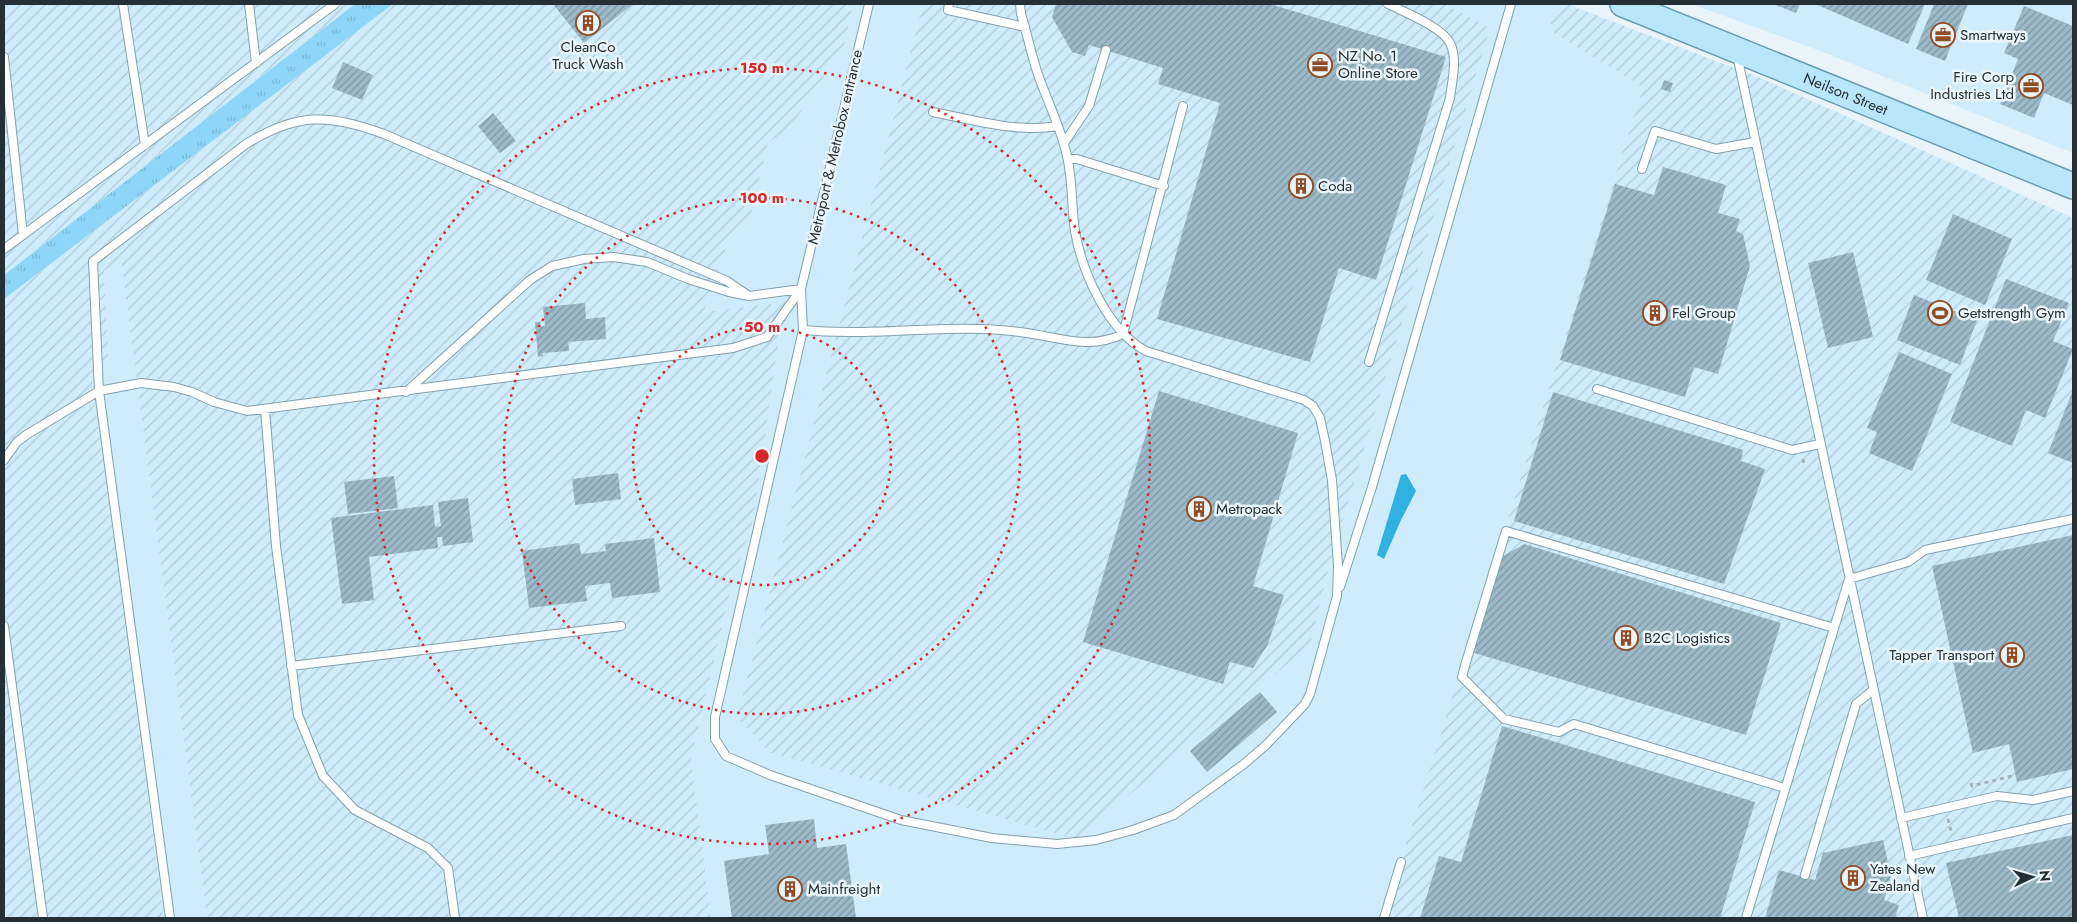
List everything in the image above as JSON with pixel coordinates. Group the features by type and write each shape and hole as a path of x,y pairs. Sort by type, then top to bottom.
{"main road":[{"name":"Neilson Street","path":"1623,4 2071,184"}],"lane":[{"path":"123,4 145,145"},
{"path":"249,4 256,63"},
{"path":"4,249 335,4"},
{"name":"Metroport & Metrobox entrance","path":"801,289 868,4"},
{"path":"949,4 948,10 1025,27"},
{"path":"1020,4 1039,78 1058,126 1068,159 1079,250 1097,292 1123,334 1136,346 1146,351 1304,400 1313,406 1320,418 1332,480 1338,566 1335,602"},
{"path":"1369,362 1450,98 1454,74 1452,49 1443,34 1388,4"},
{"path":"801,289 803,330 715,717 715,739 726,756 770,775 901,820 992,838 1057,844 1105,838 1174,815 1244,764 1266,745 1307,701 1335,602 1372,487 1511,4"},
{"path":"1064,143 1089,106 1106,50"},
{"path":"1735,50 1923,918"},
{"path":"4,57 23,235"},
{"path":"803,330 848,332 980,329 1025,333 1088,343 1106,342 1123,334 1184,106"},
{"path":"933,112 1021,129 1058,126"},
{"path":"170,918 99,391 92,262 246,144 270,130 304,121 337,120 384,134 727,281 750,296"},
{"path":"1642,169 1655,131 1716,149 1755,142"},
{"path":"1068,159 1077,159 1164,186"},
{"path":"406,392 530,280 552,266 584,259 614,257 647,262 688,279 729,292 750,296 801,289"},
{"path":"4,460 17,442 26,435 99,391 141,383 158,385 192,392 229,407 247,411 406,392 733,348 768,337 801,289"},
{"path":"1597,389 1792,450 1820,444"},
{"path":"265,409 276,546 298,715 323,776 355,810 428,848 448,868 455,918"},
{"path":"1849,579 1908,562 1925,550 2073,519"},
{"path":"1785,788 1574,724 1559,732 1504,719 1462,677 1506,531 1834,628"},
{"path":"1746,918 1849,579"},
{"path":"4,626 43,918"},
{"path":"291,666 620,626"},
{"path":"1805,875 1856,704 1873,690"},
{"path":"1901,818 1997,796 2034,800 2073,791"},
{"path":"1909,856 2073,818"},
{"path":"1384,918 1401,862"}],"path":[{"path":"1971,782 1972,786 2012,776"}],"shaded area":[{"path":"4,4 355,4 4,275"},
{"path":"393,4 853,4 844,46 791,127 768,143 750,220 731,235 713,281 704,312 787,302 777,350 754,517 730,592 691,758 711,918 207,918 121,260 104,271 109,364 92,382 164,918 4,918 4,299"},
{"path":"853,4 923,4 737,717 1310,645 1329,567 1490,28 1445,4 1567,4 1557,7 1555,34 1643,87 1383,918 711,918 691,758 730,592 754,517 777,350 787,303 704,312 713,281 731,235 750,220 768,142 791,127 844,46"},
{"path":"923,4 1445,4 1490,28 1329,567 1310,645 1076,839 769,752 737,717"},
{"path":"1567,4 1763,79 2073,218 2073,918 1383,918 1643,87 1555,34 1551,26 1551,17 1557,7"},
{"path":"1692,4 2071,4 2073,5 2073,153 1818,50"},
{"path":"121,259 207,918 164,918 92,382 109,364 104,271"},
{"path":"1406,474 1416,491 1384,559 1377,555 1401,475"}],"green space":[{"path":"355,4 393,4 4,299 4,275"}],"building":[{"name":"CleanCo Truck Wash","path":"553,4 633,4 584,43"},
{"name":"Coda","path":"1056,4 1270,4 1446,57 1376,280 1339,268 1310,362 1157,319 1220,103 1158,84 1163,68 1089,45 1085,56 1072,52 1052,17"},
{"path":"1773,4 1800,4 1796,13"},
{"path":"1815,4 1925,4 1908,44"},
{"path":"1934,4 1968,4 1945,61 1916,49"},
{"path":"2024,6 2073,26 2073,105 2044,93 2034,118 2000,104 2018,59 2004,53"},
{"path":"343,62 373,75 362,100 332,88"},
{"path":"1664,80 1673,83 1670,92 1661,89"},
{"path":"493,113 516,141 500,153 478,126"},
{"name":"Fel Group","path":"1663,167 1726,185 1718,213 1740,219 1736,231 1743,234 1750,266 1718,374 1694,367 1685,397 1560,360 1615,184 1654,195"},
{"path":"1953,214 2012,239 1985,305 1926,280"},
{"path":"1853,252 1873,337 1828,348 1808,263"},
{"path":"2006,279 2069,303 2053,341 2073,349 2045,418 2026,410 2012,446 1950,422"},
{"path":"1914,295 1977,320 1960,365 1897,340"},
{"path":"585,303 586,319 605,317 606,339 568,342 569,351 543,353 543,356 538,357 535,322 540,322 541,326 545,326 543,307"},
{"path":"1899,352 1952,374 1912,471 1869,453 1877,432 1867,428"},
{"path":"2073,390 2073,463 2048,453"},
{"name":"Metropack","path":"1159,391 1298,433 1253,586 1284,595 1268,644 1253,668 1230,662 1223,684 1083,642"},
{"path":"1553,392 1743,450 1741,461 1765,469 1724,584 1514,521"},
{"path":"618,473 621,499 575,505 572,479"},
{"path":"394,476 398,508 348,514 344,482"},
{"path":"468,498 473,542 443,546 442,537 437,537 438,548 369,557 374,600 342,604 331,518 433,505 435,527 441,526 438,502"},
{"name":"Tapper Transport","path":"2073,535 2073,769 2017,782 2009,744 1973,753 1932,566"},
{"path":"654,538 660,592 612,598 610,583 585,586 587,601 529,608 522,551 579,543 581,554 606,551 605,544"},
{"name":"B2C Logistics","path":"1524,544 1781,623 1746,735 1471,652 1500,558"},
{"path":"1260,692 1277,712 1207,772 1190,751"},
{"path":"1502,726 1755,802 1720,918 1420,918 1439,856 1461,862"},
{"name":"Mainfreight","path":"814,819 817,848 846,844 856,918 732,918 724,861 769,854 765,825"},
{"path":"2073,835 2073,918 1959,918 1946,863"},
{"name":"Yates New Zealand","path":"1883,840 1891,876 1884,900 1899,905 1895,918 1765,918 1779,870 1815,880 1823,853"}],"place":[{"name":"CleanCo Truck Wash","path":"588,23"},
{"name":"Smartways","path":"1943,35"},
{"name":"NZ No. 1 Online Store","path":"1320,65"},
{"name":"Fire Corp Industries Ltd","path":"2031,86"},
{"name":"Coda","path":"1301,186"},
{"name":"Fel Group","path":"1655,313"},
{"name":"Getstrength Gym","path":"1940,313"},
{"name":"Metropack","path":"1199,509"},
{"name":"B2C Logistics","path":"1626,638"},
{"name":"Tapper Transport","path":"2012,655"},
{"name":"Yates New Zealand","path":"1853,878"},
{"name":"Mainfreight","path":"790,889"}]}
